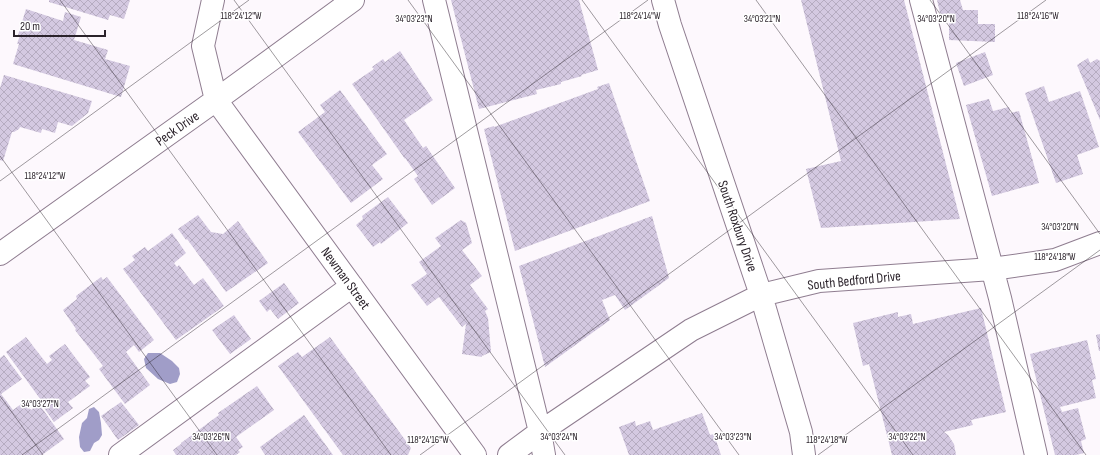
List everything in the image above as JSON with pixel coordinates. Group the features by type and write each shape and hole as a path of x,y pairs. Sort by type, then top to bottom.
{"street":[{"path":"213,0 203,46 216,100"},
{"name":"Peck Drive","path":"0,254 353,0"},
{"path":"434,0 540,432 544,455"},
{"name":"South Roxbury Drive","path":"663,0 670,25 761,295 801,432 804,455"},
{"path":"921,0 1000,298 1036,455"},
{"name":"Newman Street","path":"216,100 475,455"},
{"name":"South Bedford Drive","path":"509,455 540,432 691,330 761,295 819,281 992,269 1055,260 1100,243"},
{"path":"120,455 352,286"}],"shaded area":[{"path":"148,353 160,353 179,368 180,374 177,382 170,384 158,379 146,368 144,359"},
{"path":"94,407 99,412 102,435 99,440 94,443 90,451 84,452 80,447 79,437 82,423 87,418 89,409"}],"building":[{"path":"49,0 130,0 124,19 110,15 108,20 49,2"},
{"path":"451,0 579,0 598,70 561,82 561,84 536,90 537,94 479,109"},
{"path":"801,0 904,0 960,219 821,228 806,169 841,161"},
{"path":"937,0 960,0 963,10 978,10 978,24 995,24 995,42 949,40 949,14 941,15"},
{"path":"26,9 63,21 65,12 81,17 74,40 108,50 105,59 130,66 121,97 13,64 19,44 17,44 20,35 18,35"},
{"path":"400,51 433,100 404,120 423,148 426,146 455,188 432,205 414,179 418,176 352,84 374,69 372,67 383,59 385,62"},
{"path":"985,52 993,75 964,86 956,63"},
{"path":"1088,58 1090,63 1097,59 1100,61 1100,120 1077,65"},
{"path":"4,75 92,101 88,113 72,126 58,122 55,133 42,129 41,133 20,127 12,132 3,161 0,160 0,88"},
{"path":"609,83 650,201 515,251 484,129 494,127 598,89 597,87"},
{"path":"1044,86 1049,102 1080,91 1099,147 1077,155 1083,174 1056,183 1025,93"},
{"path":"340,90 387,154 372,165 383,179 351,203 298,132 325,112 320,105"},
{"path":"989,99 993,111 1009,107 1010,113 1019,111 1039,183 992,196 966,105"},
{"path":"388,197 408,223 381,244 380,242 373,247 356,225 363,219 362,216"},
{"path":"198,215 211,232 223,234 238,221 268,263 226,292 178,229"},
{"path":"652,216 669,278 625,310 615,295 602,300 610,320 545,367 519,266"},
{"path":"461,220 466,223 472,243 462,250 482,276 470,285 488,309 485,311 488,318 491,352 482,357 462,354 466,324 462,327 439,297 427,306 411,285 427,274 419,262 441,246 435,238"},
{"path":"172,233 186,253 174,263 177,267 179,265 194,285 203,278 224,306 176,340 123,269 135,260 132,256 145,247 148,251"},
{"path":"101,277 103,280 107,277 154,340 139,352 134,345 126,352 150,385 125,404 99,369 103,366 75,330 76,329 63,310 77,299 76,296"},
{"path":"284,283 299,303 278,319 270,309 267,312 259,301"},
{"path":"981,308 1006,412 971,420 973,425 944,432 954,444 956,455 892,455 869,364 863,366 853,323 898,312 898,317 911,314 913,324"},
{"path":"234,315 251,339 230,354 212,330"},
{"path":"1100,334 1100,351 1099,351 1096,335"},
{"path":"26,337 47,364 52,360 49,356 65,344 90,377 85,381 90,386 68,402 73,408 54,422 44,408 46,407 6,352"},
{"path":"330,337 411,448 408,455 343,455 278,366 298,352 302,357"},
{"path":"1087,340 1096,379 1092,380 1096,398 1060,407 1062,412 1078,408 1086,439 1081,441 1084,453 1076,455 1055,455 1030,354"},
{"path":"4,355 22,379 1,394 13,410 24,402 31,410 39,404 64,439 42,455 0,455 0,358"},
{"path":"257,386 274,410 236,437 243,447 238,450 240,452 236,455 176,455 173,450 181,443 219,415 218,413"},
{"path":"121,402 139,425 118,440 101,416"},
{"path":"702,413 710,435 714,434 721,455 629,455 619,427 635,421 636,426 650,421 653,430"},
{"path":"304,415 333,455 265,455 260,447"}]}
